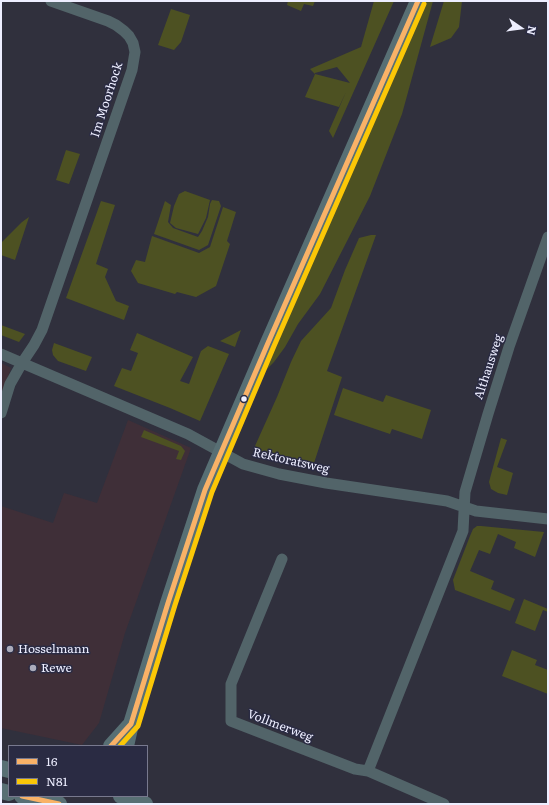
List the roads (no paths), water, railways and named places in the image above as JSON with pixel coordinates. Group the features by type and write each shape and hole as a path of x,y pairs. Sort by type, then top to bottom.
{"street":[{"name":"Im Moorhock","path":"1,413 10,384 42,330 132,70 135,52 133,43 129,36 116,25 51,1"},
{"path":"126,745 131,724 168,603 205,490 418,1"},
{"name":"Althausweg","path":"464,507 465,492 488,414 509,347 548,237"},
{"name":"Rektoratsweg","path":"1,354 188,434 243,464 279,474 326,483 447,501 476,511 548,519"},
{"path":"368,771 462,530 464,507"},
{"name":"Vollmerweg","path":"282,559 232,684 231,721 355,769 368,771 444,804"},
{"path":"112,745 131,724"},
{"path":"27,797 59,804"},
{"path":"124,797 145,804"}],"place":[{"name":"Hosselmann","path":"10,649"},
{"name":"Rewe","path":"33,668"}]}
